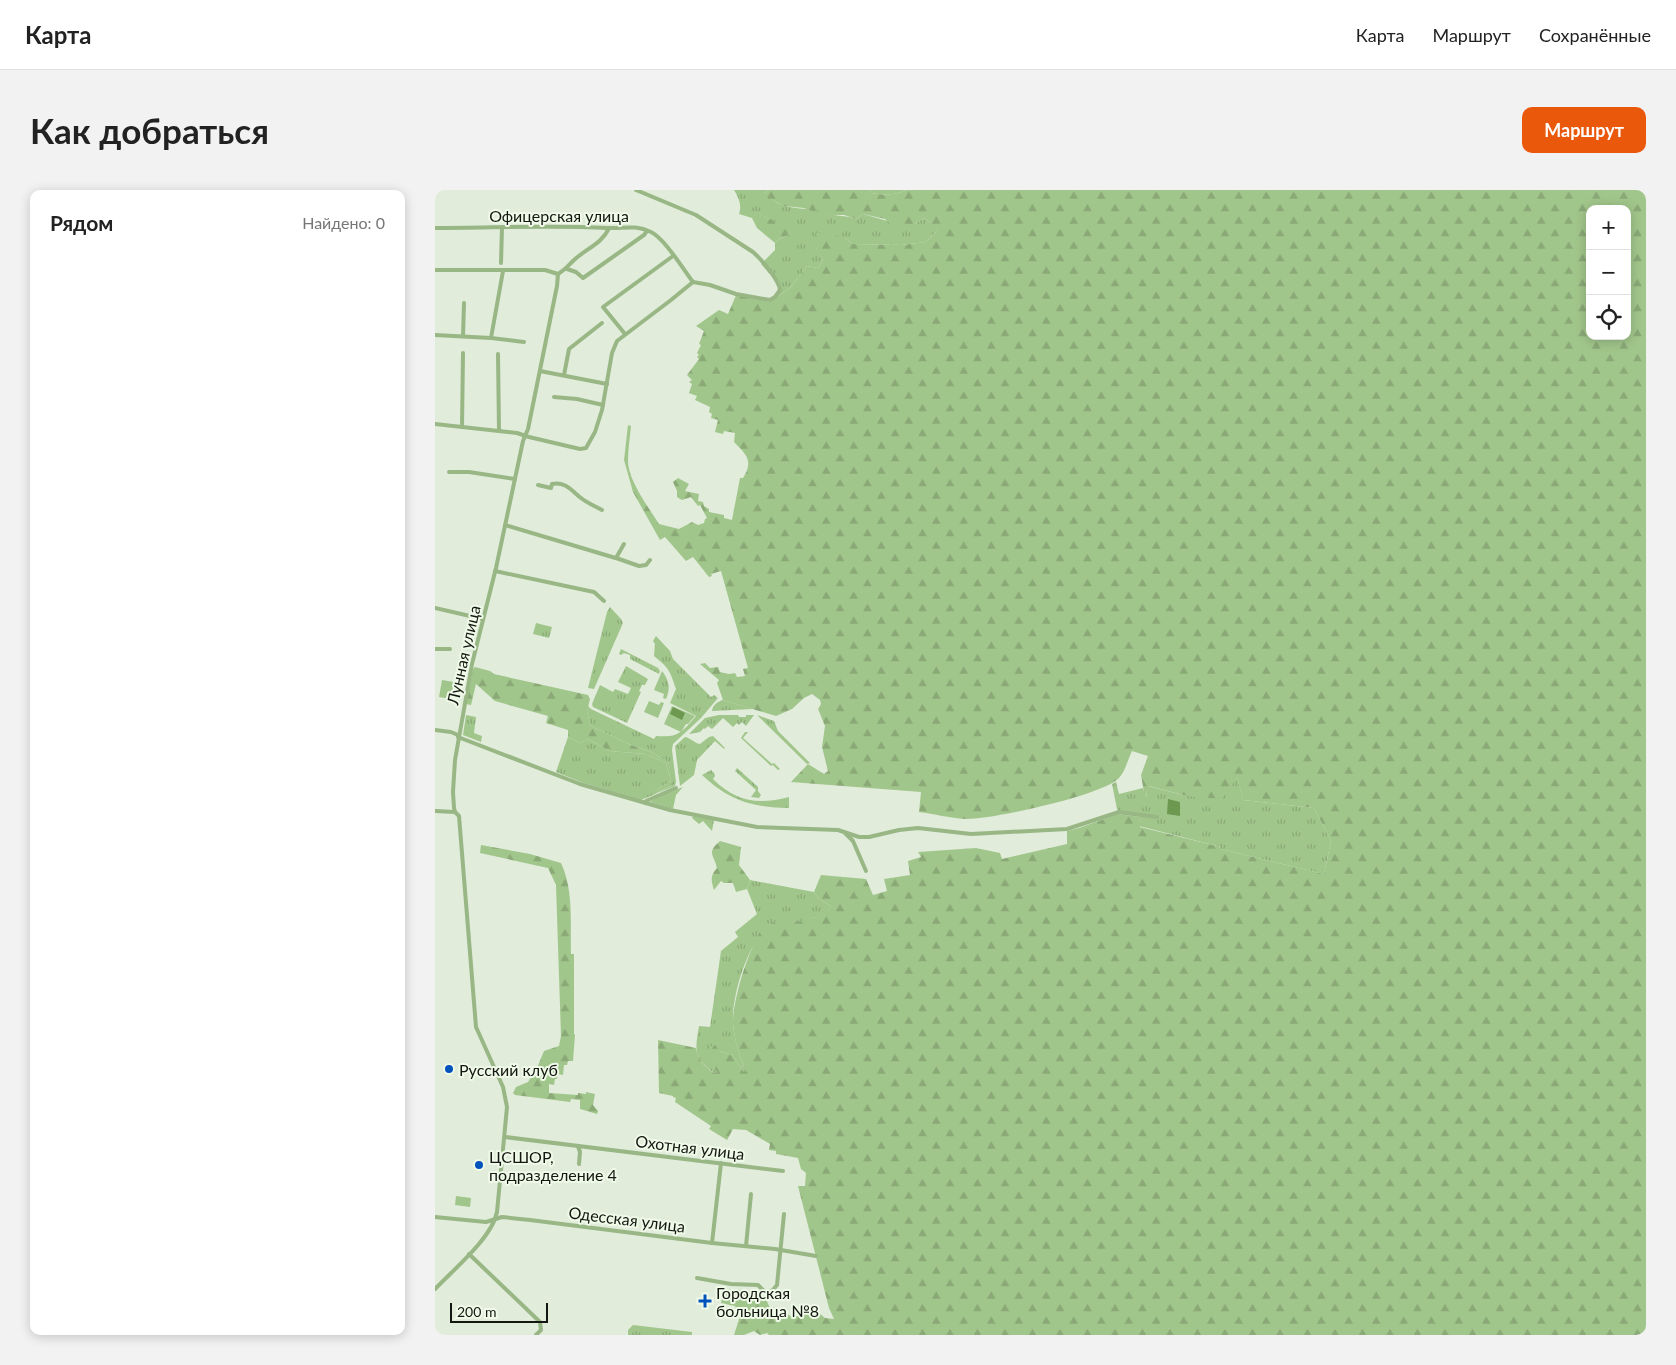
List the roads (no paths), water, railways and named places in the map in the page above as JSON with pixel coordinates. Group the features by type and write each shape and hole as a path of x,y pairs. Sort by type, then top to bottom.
{"street":[{"path":"435,424 517,433 580,449 586,448 595,432 603,405 613,349 617,341 625,334 693,282 704,283 736,294 770,300 775,297 780,290 779,284 760,258 753,252 696,215 636,190"},
{"name":"Офицерская улица","path":"435,228 569,226 609,228 634,226 657,237 693,282"},
{"path":"501,263 502,228"},
{"path":"435,270 545,270 558,274 595,246 609,228"},
{"path":"567,269 576,272 583,278 647,231"},
{"path":"625,334 603,307 673,256"},
{"path":"491,338 503,270"},
{"name":"Лунная улица","path":"495,1219 507,1107 503,1087 476,1028 459,816 455,812 453,792 458,736 471,664 528,429 558,274"},
{"path":"463,336 464,303"},
{"path":"564,375 569,349 602,323"},
{"path":"435,335 524,342"},
{"path":"462,427 463,353"},
{"path":"498,354 499,431"},
{"path":"540,371 607,384"},
{"path":"554,396 603,405"},
{"path":"449,472 469,472 515,479"},
{"path":"539,485 551,488 553,484 557,483 568,487 581,498 602,510"},
{"path":"505,525 639,566 645,565 651,560"},
{"path":"616,558 624,544"},
{"path":"495,571 594,592 604,600"},
{"path":"435,608 483,619"},
{"path":"435,649 451,649"},
{"path":"435,730 441,730 458,736 580,784 690,814 757,827 843,831 859,837 869,837 917,828 971,834 1067,829 1079,827 1119,812 1157,817"},
{"path":"645,803 646,800 676,788"},
{"path":"435,811 455,812"},
{"path":"843,831 853,841 865,870"},
{"name":"Охотная улица","path":"505,1137 783,1171"},
{"path":"578,1146 580,1152 579,1164"},
{"path":"712,1243 721,1163"},
{"path":"746,1246 751,1194"},
{"path":"697,1278 731,1284 758,1285 765,1292 772,1291 777,1285 784,1214"},
{"name":"Одесская улица","path":"435,1217 486,1222 502,1217 780,1250 816,1256"},
{"path":"435,1289 489,1231 495,1219"},
{"path":"469,1254 540,1322 541,1330 536,1335"}],"water":[{"path":"673,707 685,713 682,720 670,714"},
{"path":"1168,799 1180,802 1180,816 1167,814"}],"place":[{"name":"Русский клуб","path":"449,1069"},
{"name":"ЦСШОР, подразделение 4","path":"479,1165"},
{"name":"Городская больница №8","path":"705,1301"}]}
